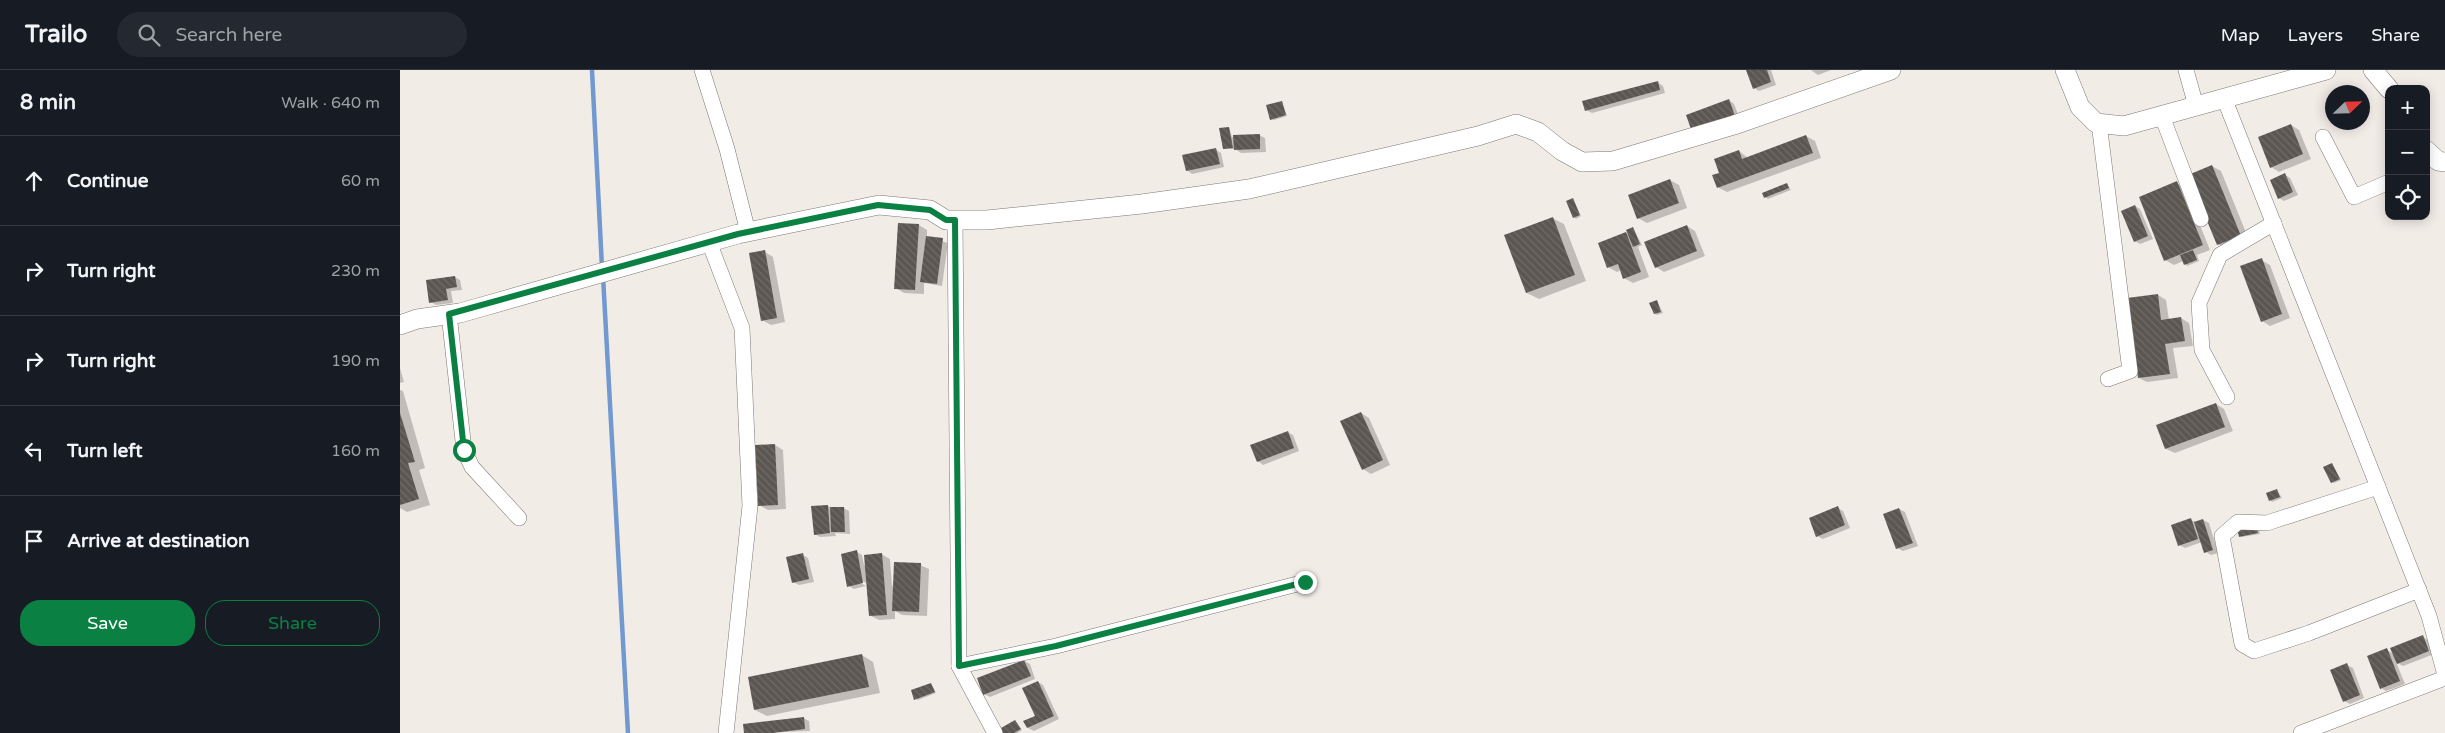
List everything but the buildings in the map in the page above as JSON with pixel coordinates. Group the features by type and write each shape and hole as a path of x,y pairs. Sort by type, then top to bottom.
{"street":[{"path":"702,70 727,149 748,232"},
{"path":"400,325 417,319 449,314 748,232 878,205 930,210 946,220 987,220 1142,204 1249,189 1478,136 1516,124 1538,132 1562,151 1582,162 1614,161 1734,125 1891,70"},
{"path":"2065,70 2080,107 2099,123 2124,126 2326,70"},
{"path":"2186,70 2196,106"},
{"path":"2373,70 2386,85"},
{"path":"2224,98 2429,616 2445,676 2301,733"},
{"path":"2162,116 2201,220"},
{"path":"2099,123 2130,371 2108,379"},
{"path":"2323,137 2354,197 2385,184"},
{"path":"955,220 959,666 995,733"},
{"path":"2227,397 2202,350 2199,303 2220,255 2274,223"},
{"path":"709,242 742,328 750,506 726,733"},
{"path":"449,314 464,450 472,467 519,518"},
{"path":"2378,488 2267,523 2238,522 2222,536 2242,644 2254,651 2310,633 2419,590"},
{"path":"959,666 1056,646 1305,582"}],"waterway":[{"path":"592,70 602,268"},
{"path":"603,276 628,733"}],"route":[{"path":"464,450 449,314 460,313 738,234 878,205 930,210 946,220 955,220 959,666 1056,646 1305,582"}]}
